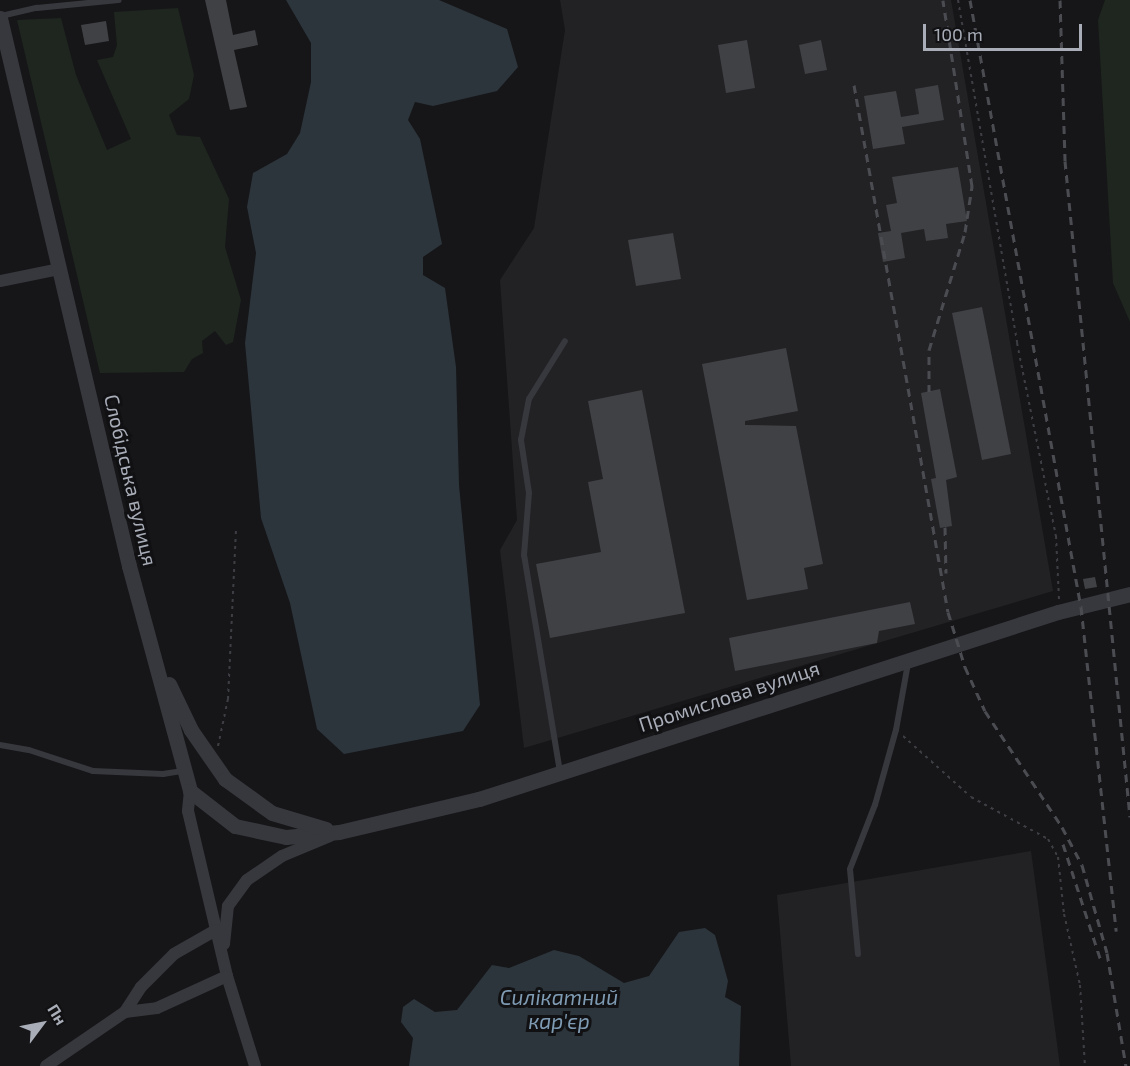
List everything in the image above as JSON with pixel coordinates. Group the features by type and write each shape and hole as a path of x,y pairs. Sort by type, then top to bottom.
{"street":[{"name":"Слобідська вулиця","path":"0,17 146,629 190,791"},
{"path":"1,281 59,269"},
{"name":"Промислова вулиця","path":"339,832 479,799 1058,612 1130,594"},
{"path":"146,629 186,721 210,759 245,797 272,813 339,832"},
{"path":"190,791 235,826 259,834 286,837 339,832"},
{"path":"190,791 188,811 216,930 227,976 255,1066"},
{"path":"223,956 228,906 247,880 282,856 339,832"},
{"path":"53,1064 125,1012 141,987 174,954 216,930"},
{"path":"125,1012 157,1008 227,976"}],"lane":[{"path":"0,17 37,8 119,0"},
{"path":"560,772 524,555 530,493 521,440 529,399 565,341"},
{"path":"858,954 850,869 874,805 896,730 909,660"},
{"path":"0,745 29,750 93,771 163,774 184,770"}],"path":[{"path":"958,0 1017,343 1056,536 1058,612"},
{"path":"210,759 219,744 228,699 236,528"},
{"path":"896,730 971,797 1048,839 1053,847 1058,857 1064,914 1080,986 1085,1066"}],"shaded area":[{"path":"560,0 951,0 1053,591 524,748 500,550 517,520 500,280 534,228 565,30"},
{"path":"1105,0 1130,0 1130,322 1113,283 1098,20"},
{"path":"178,8 194,75 189,99 169,115 177,135 200,137 229,199 225,247 241,300 233,342 226,345 215,331 202,341 203,353 192,359 184,372 100,373 17,20 61,18 76,75 107,150 131,139 97,60 113,57 117,45 114,12"},
{"path":"1031,851 1060,1066 791,1066 777,895"}],"water":[{"path":"286,0 439,0 507,29 518,67 497,91 433,106 415,102 408,120 420,139 442,244 423,257 423,275 445,288 456,367 459,485 480,705 463,731 344,754 317,729 290,603 261,518 245,343 256,253 247,207 253,173 287,154 300,133 311,82 311,43"},
{"name":"Силікатний кар'єр","path":"705,928 715,935 728,981 725,997 741,1006 739,1066 409,1066 413,1038 401,1022 403,1007 414,999 435,1012 457,1010 492,965 509,968 554,950 579,956 624,983 649,976 679,932"}],"building":[{"path":"205,0 226,0 233,35 255,30 258,45 234,50 247,107 230,110"},
{"path":"106,21 109,41 85,45 81,25"},
{"path":"747,40 755,88 726,93 718,45"},
{"path":"821,40 827,70 805,74 799,45"},
{"path":"938,85 944,120 902,127 905,144 873,149 864,96 896,91 901,117 919,114 915,89"},
{"path":"958,167 967,221 946,224 948,238 926,241 924,229 901,233 905,258 883,262 878,233 891,231 886,205 897,203 892,177"},
{"path":"673,233 681,279 636,286 628,240"},
{"path":"982,307 1011,454 982,460 952,313"},
{"path":"786,348 798,411 745,421 745,425 796,426 823,564 804,568 808,589 747,600 702,364"},
{"path":"940,389 957,477 946,480 952,526 940,528 931,479 936,478 921,393"},
{"path":"642,390 685,613 550,638 536,564 601,552 588,482 603,479 588,401"},
{"path":"1095,577 1097,587 1085,589 1083,579"},
{"path":"910,602 915,624 879,631 877,643 735,671 729,638"}],"railway":[{"path":"929,392 929,350 965,232 972,186 943,0"},
{"path":"970,0 1081,607 1116,931"},
{"path":"1060,0 1065,161 1130,817"},
{"path":"854,85 948,612 965,667 985,711 1062,827 1082,865 1107,953 1126,1066"},
{"path":"945,527 946,573"},
{"path":"1063,844 1100,958"}]}
